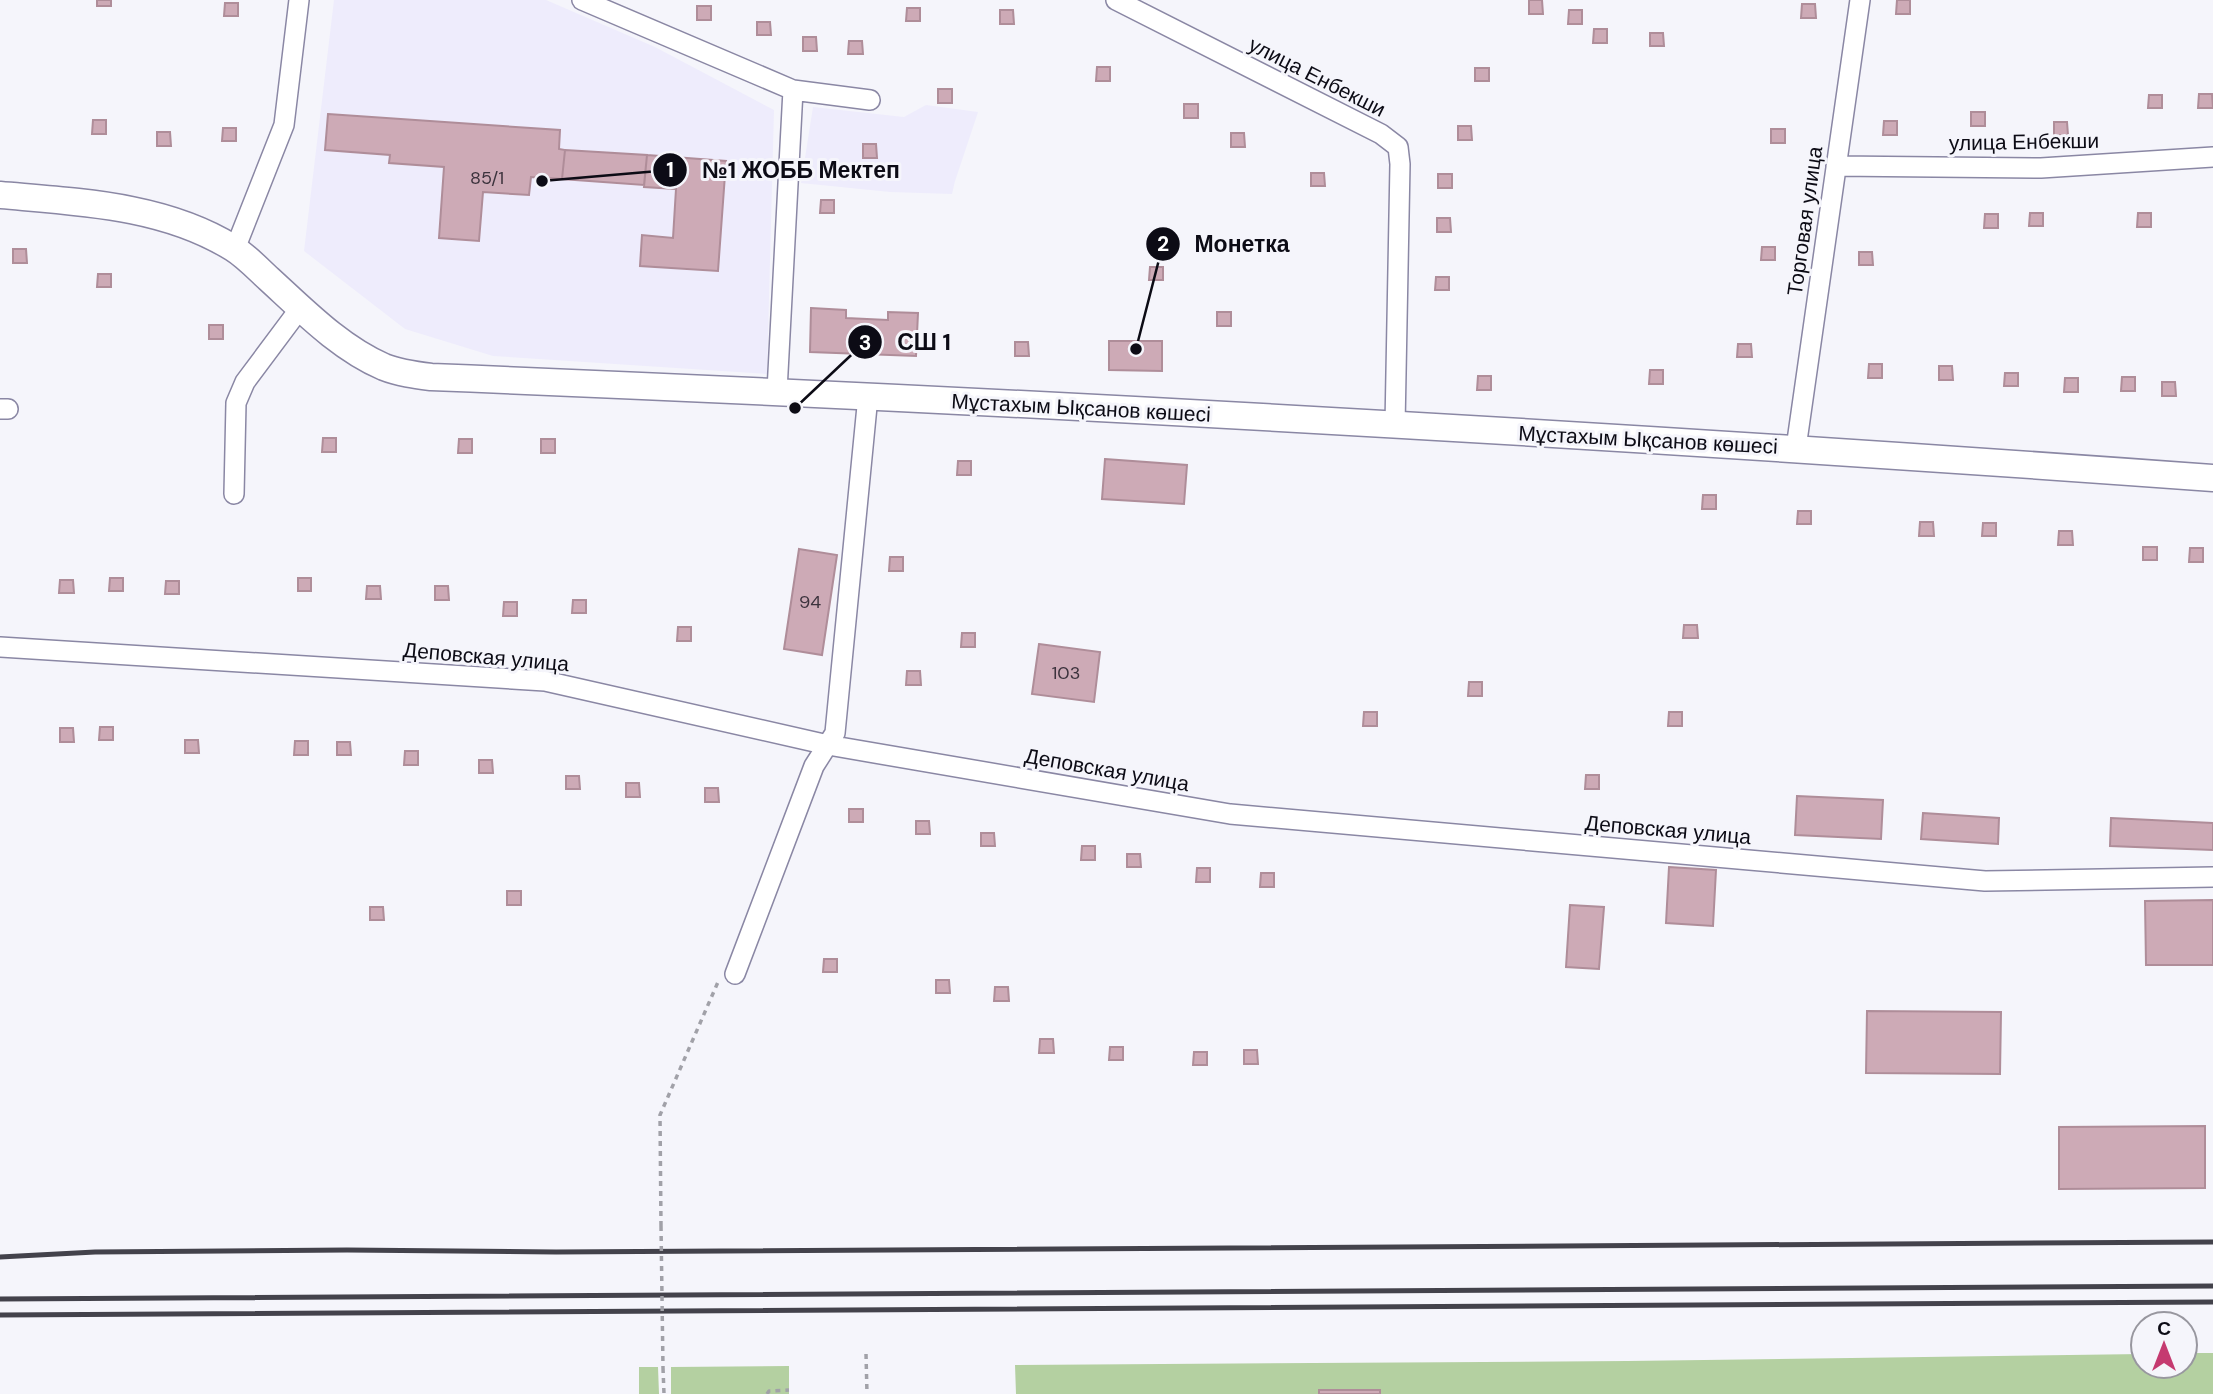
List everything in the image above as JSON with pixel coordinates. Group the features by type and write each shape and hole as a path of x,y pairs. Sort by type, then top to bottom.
{"main road":[{"name":"Мұстахым Ықсанов көшесі","path":"0,195 97,204 142,212 195,228 235,249 321,326 361,355 403,373 431,377 776,391 1395,425 1796,448 2213,478"}],"street":[{"path":"235,249 284,125 299,0"},
{"path":"582,0 793,90 870,100"},
{"name":"улица Енбекши","path":"1116,0 1381,134 1398,147 1400,164 1395,425"},
{"name":"Торговая улица","path":"1796,448 1860,0"},
{"path":"776,391 793,90"},
{"name":"улица Енбекши","path":"1836,166 2040,168 2213,157"},
{"path":"234,494 236,403 245,382 300,307"},
{"path":"737,970 814,766 832,739 837,726 868,396"},
{"name":"Деповская улица","path":"0,647 545,681 828,745 1230,814 1985,881 2213,877"}],"path":[{"path":"664,1394 660,1115 716,985 731,968 737,970"},
{"path":"866,1354 867,1394"},
{"path":"767,1394 769,1391 789,1390"}],"shaded area":[{"path":"334,0 546,0 655,47 774,110 767,374 493,356 405,329 304,251"},
{"path":"926,105 978,112 952,194 890,192 801,183 813,107 904,117"}],"green space":[{"path":"2199,1353 2213,1353 2213,1394 1016,1394 1015,1365 2129,1354 2129,1380 2199,1380"},
{"path":"789,1366 789,1394 671,1394 671,1367"},
{"path":"639,1367 658,1367 659,1394 639,1394"}],"building":[{"path":"97,0 111,0 111,6 97,6"},
{"path":"1529,0 1542,0 1543,14 1529,14"},
{"path":"1897,0 1910,0 1910,14 1896,14"},
{"path":"225,3 238,3 238,16 224,16"},
{"path":"1802,4 1815,4 1816,18 1801,18"},
{"path":"697,6 711,6 711,20 697,20"},
{"path":"907,8 920,8 920,21 906,21"},
{"path":"1000,10 1013,10 1014,24 1000,24"},
{"path":"1569,10 1582,10 1582,24 1568,24"},
{"path":"757,22 770,22 771,35 757,35"},
{"path":"1594,29 1607,29 1607,43 1593,43"},
{"path":"1650,33 1663,33 1664,46 1650,46"},
{"path":"803,37 816,37 817,51 803,51"},
{"path":"849,41 862,41 863,54 848,54"},
{"path":"1097,67 1110,67 1110,81 1096,81"},
{"path":"1475,68 1489,68 1489,81 1475,81"},
{"path":"938,89 952,89 952,103 938,103"},
{"path":"2199,94 2212,94 2213,108 2198,108"},
{"path":"2149,95 2162,95 2162,108 2148,108"},
{"path":"1184,104 1198,104 1198,118 1184,118"},
{"path":"1971,112 1985,112 1985,126 1971,126"},
{"path":"328,114 560,130 559,149 565,150 562,179 531,177 529,195 483,192 479,241 439,238 444,167 389,163 390,155 325,150"},
{"path":"93,120 106,120 106,134 92,134"},
{"path":"1884,121 1897,121 1897,135 1883,135"},
{"path":"2054,122 2067,122 2068,135 2054,135"},
{"path":"1458,126 1471,126 1472,140 1458,140"},
{"path":"223,128 236,128 236,141 222,141"},
{"path":"1771,129 1785,129 1785,143 1771,143"},
{"path":"157,132 170,132 171,146 157,146"},
{"path":"1231,133 1244,133 1245,147 1231,147"},
{"path":"863,144 876,144 877,158 863,158"},
{"path":"565,150 647,155 644,185 562,179"},
{"path":"647,155 726,161 718,271 640,266 642,235 673,238 676,189 644,187"},
{"path":"1311,173 1324,173 1325,186 1311,186"},
{"path":"1438,174 1452,174 1452,188 1438,188"},
{"path":"821,200 834,200 834,213 820,213"},
{"path":"2030,213 2043,213 2043,226 2029,226"},
{"path":"2138,213 2151,213 2151,227 2137,227"},
{"path":"1985,214 1998,214 1998,228 1984,228"},
{"path":"1437,218 1450,218 1451,232 1437,232"},
{"path":"1762,247 1775,247 1775,260 1761,260"},
{"path":"13,249 26,249 27,263 13,263"},
{"path":"1859,252 1872,252 1873,265 1859,265"},
{"path":"1150,267 1163,267 1163,280 1149,280"},
{"path":"98,274 111,274 111,287 97,287"},
{"path":"1436,277 1449,277 1449,290 1435,290"},
{"path":"811,308 846,310 846,318 888,320 888,312 918,313 916,356 810,352"},
{"path":"1217,312 1231,312 1231,326 1217,326"},
{"path":"209,325 223,325 223,339 209,339"},
{"path":"1109,341 1162,341 1162,371 1109,370"},
{"path":"1015,342 1028,342 1029,356 1015,356"},
{"path":"1738,344 1751,344 1752,357 1737,357"},
{"path":"1869,364 1882,364 1882,378 1868,378"},
{"path":"1939,366 1952,366 1953,380 1939,380"},
{"path":"1650,370 1663,370 1663,384 1649,384"},
{"path":"2005,373 2018,373 2018,386 2004,386"},
{"path":"1478,376 1491,376 1491,390 1477,390"},
{"path":"2122,377 2135,377 2135,391 2121,391"},
{"path":"2065,378 2078,378 2078,392 2064,392"},
{"path":"2162,382 2175,382 2176,396 2162,396"},
{"path":"323,438 336,438 336,452 322,452"},
{"path":"459,439 472,439 472,453 458,453"},
{"path":"541,439 555,439 555,453 541,453"},
{"path":"1105,459 1187,465 1184,504 1102,499"},
{"path":"958,461 971,461 971,475 957,475"},
{"path":"1703,495 1716,495 1716,509 1702,509"},
{"path":"1798,511 1811,511 1811,524 1797,524"},
{"path":"1920,522 1933,522 1934,536 1919,536"},
{"path":"1983,523 1996,523 1996,536 1982,536"},
{"path":"2059,531 2072,531 2073,545 2058,545"},
{"path":"2143,547 2157,547 2157,560 2143,560"},
{"path":"2190,548 2203,548 2203,562 2189,562"},
{"path":"799,549 837,555 822,655 784,649"},
{"path":"890,557 903,557 903,571 889,571"},
{"path":"110,578 123,578 123,591 109,591"},
{"path":"298,578 311,578 311,591 298,591"},
{"path":"60,580 73,580 74,593 59,593"},
{"path":"166,581 179,581 179,594 165,594"},
{"path":"367,586 380,586 381,599 366,599"},
{"path":"435,586 448,586 449,600 435,600"},
{"path":"573,600 586,600 586,613 572,613"},
{"path":"504,602 517,602 517,616 503,616"},
{"path":"1684,625 1697,625 1698,638 1683,638"},
{"path":"678,627 691,627 691,641 677,641"},
{"path":"962,633 975,633 975,647 961,647"},
{"path":"1039,644 1100,652 1094,702 1032,694"},
{"path":"907,671 920,671 921,685 906,685"},
{"path":"1469,682 1482,682 1482,696 1468,696"},
{"path":"1364,712 1377,712 1377,726 1363,726"},
{"path":"1669,712 1682,712 1682,726 1668,726"},
{"path":"100,727 113,727 113,740 99,740"},
{"path":"60,728 73,728 74,742 60,742"},
{"path":"185,740 198,740 199,753 185,753"},
{"path":"295,741 308,741 308,755 294,755"},
{"path":"337,742 350,742 351,755 337,755"},
{"path":"405,751 418,751 418,765 404,765"},
{"path":"479,760 492,760 493,773 479,773"},
{"path":"1586,775 1599,775 1599,789 1585,789"},
{"path":"566,776 579,776 580,789 566,789"},
{"path":"626,783 639,783 640,797 626,797"},
{"path":"705,788 718,788 719,802 705,802"},
{"path":"1797,796 1883,800 1881,839 1795,835"},
{"path":"849,809 863,809 863,822 849,822"},
{"path":"1923,813 1999,818 1998,844 1921,839"},
{"path":"2111,818 2213,823 2213,850 2110,846"},
{"path":"916,821 929,821 930,834 916,834"},
{"path":"981,833 994,833 995,846 981,846"},
{"path":"1082,846 1095,846 1095,860 1081,860"},
{"path":"1127,854 1140,854 1141,867 1127,867"},
{"path":"1669,867 1716,870 1713,926 1666,923"},
{"path":"1197,868 1210,868 1210,882 1196,882"},
{"path":"1261,873 1274,873 1274,887 1260,887"},
{"path":"507,891 521,891 521,905 507,905"},
{"path":"2213,900 2213,965 2146,965 2145,901"},
{"path":"1570,905 1604,907 1599,969 1566,967"},
{"path":"370,907 383,907 384,920 370,920"},
{"path":"824,959 837,959 837,972 823,972"},
{"path":"936,980 949,980 950,993 936,993"},
{"path":"995,987 1008,987 1009,1001 994,1001"},
{"path":"1867,1011 2001,1012 2000,1074 1866,1073"},
{"path":"1040,1039 1053,1039 1054,1053 1039,1053"},
{"path":"1110,1047 1123,1047 1123,1060 1109,1060"},
{"path":"1244,1050 1257,1050 1258,1064 1244,1064"},
{"path":"1194,1052 1207,1052 1207,1065 1193,1065"},
{"path":"2205,1126 2205,1188 2059,1189 2059,1127"},
{"path":"1319,1390 1380,1390 1380,1394 1319,1394"}],"railway":[{"path":"0,1257 95,1252 347,1250 556,1252 2213,1242"},
{"path":"0,1299 2213,1286"},
{"path":"0,1315 2213,1302"}],"place":[{"name":"№1 ЖОББ Мектеп","path":"542,181"},
{"name":"Монетка","path":"1136,349"},
{"name":"СШ 1","path":"795,408"}]}
